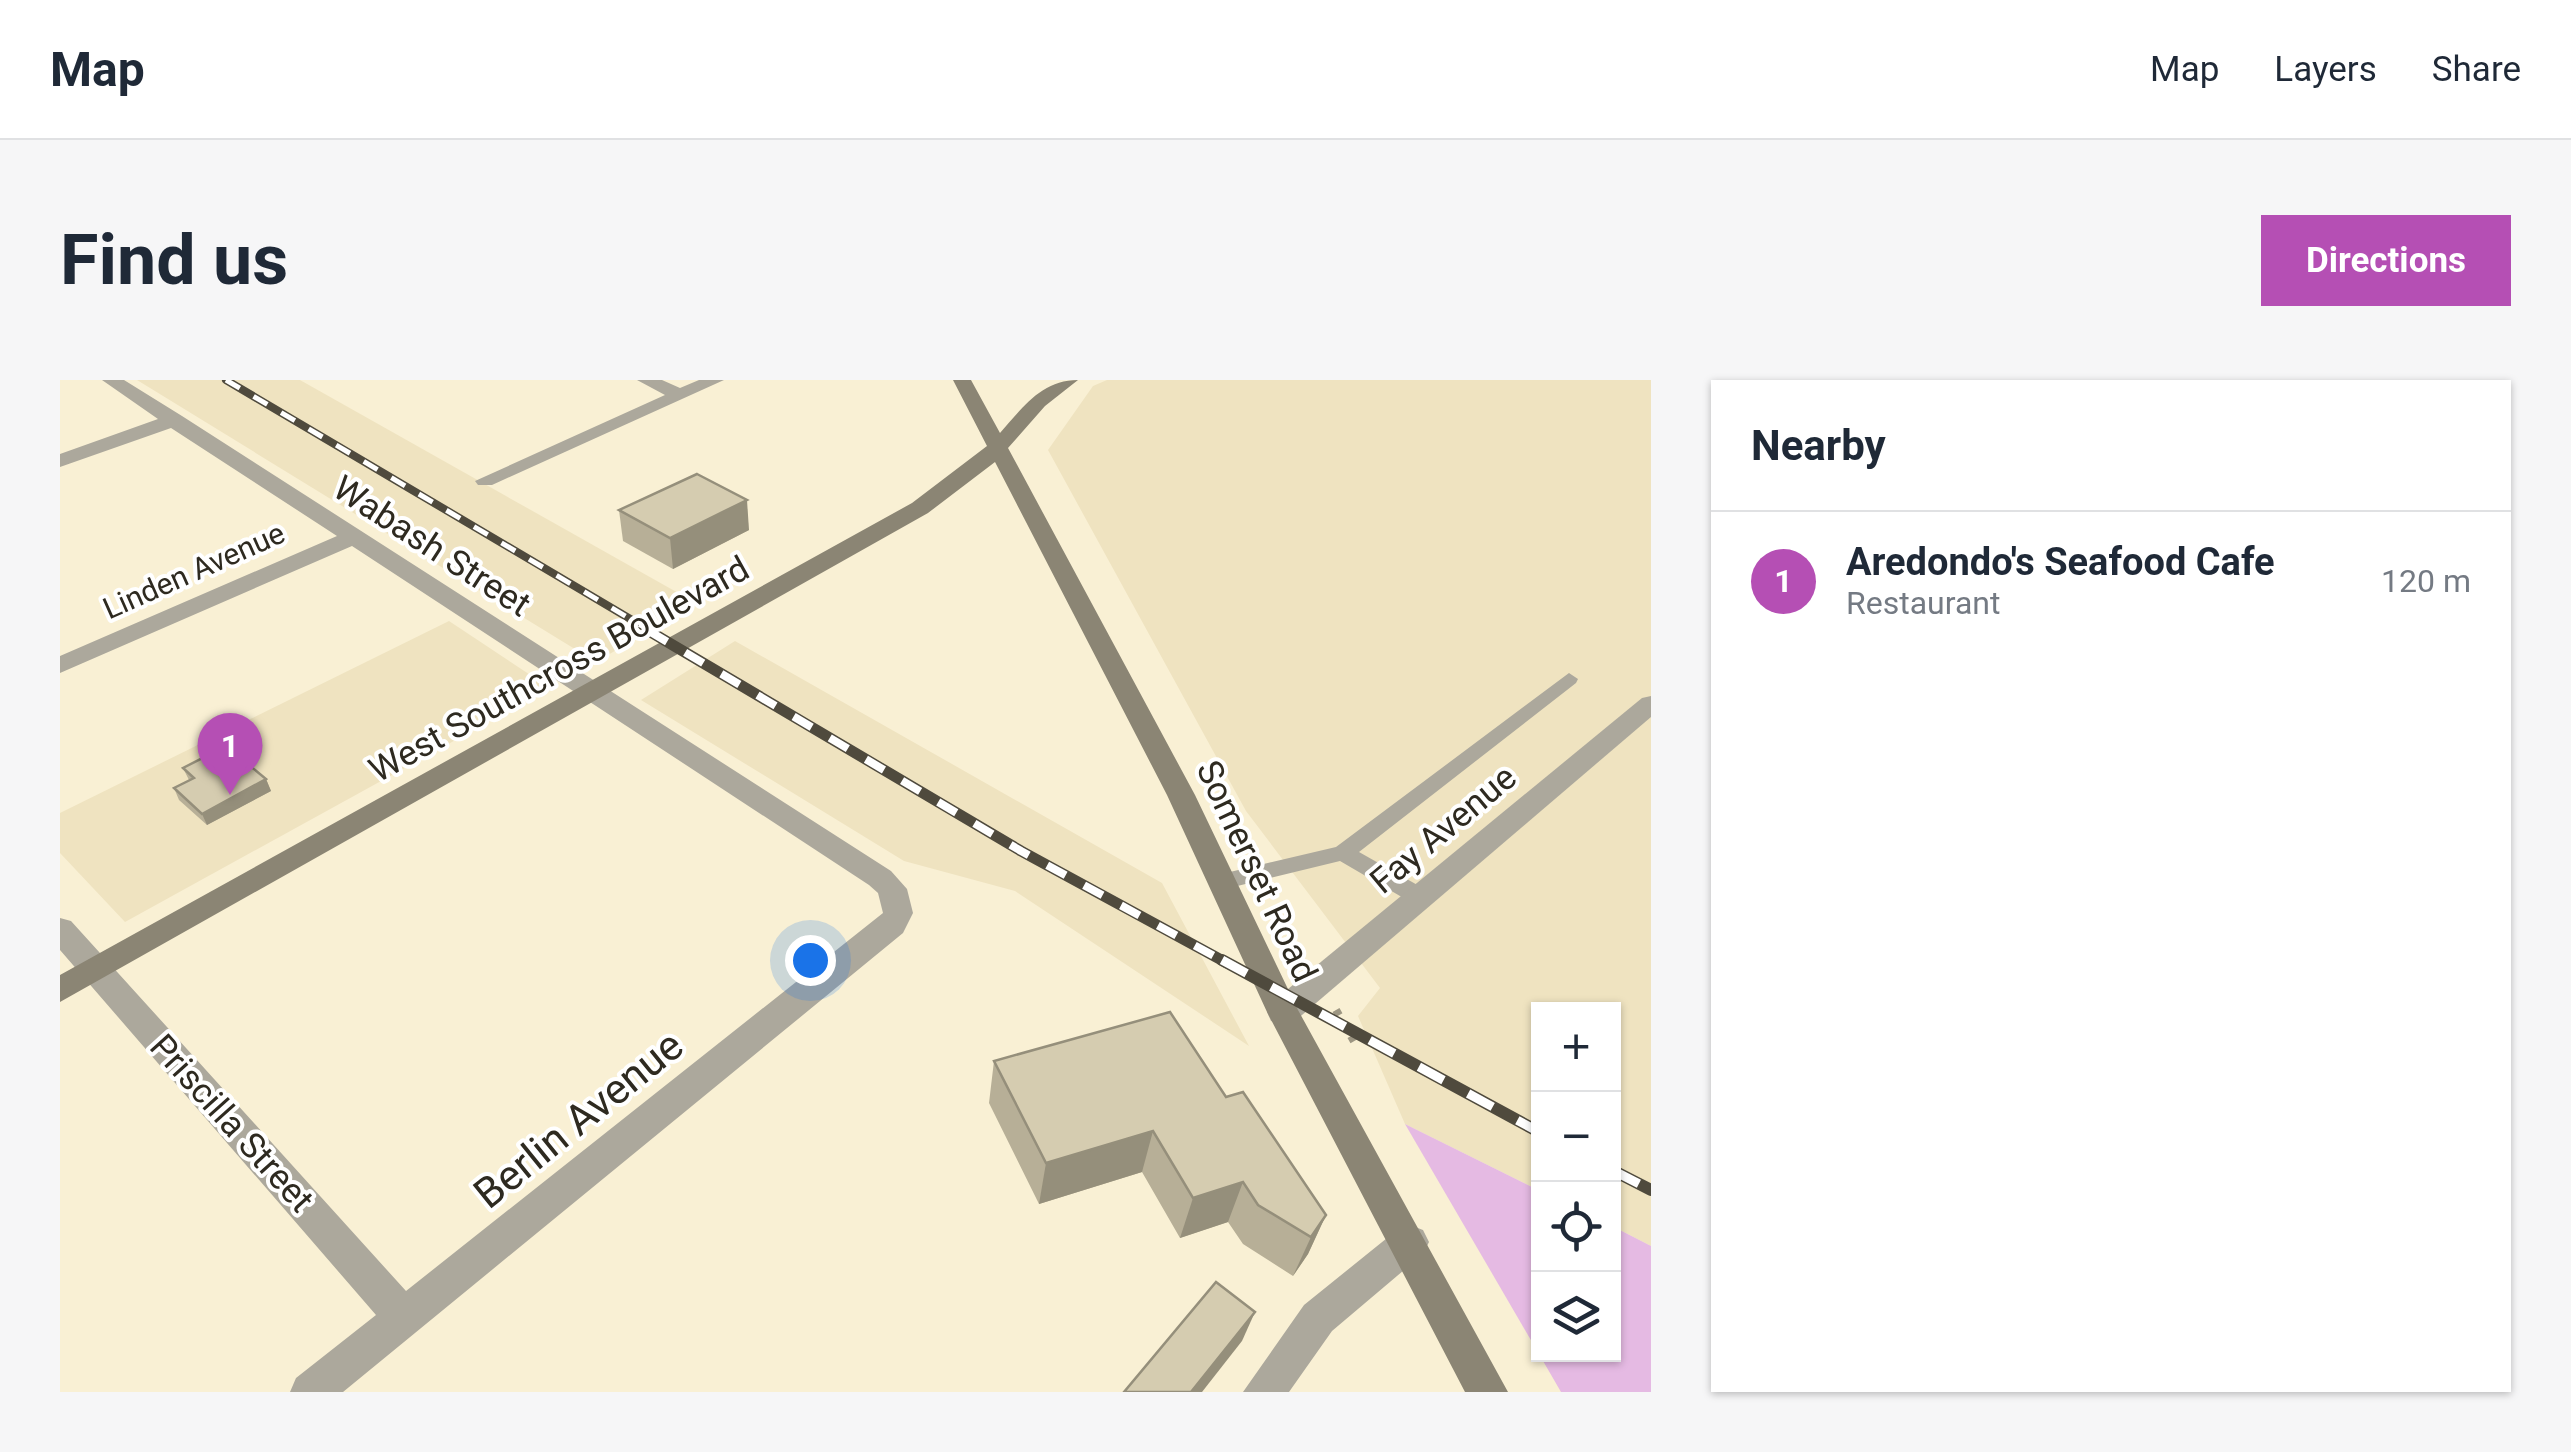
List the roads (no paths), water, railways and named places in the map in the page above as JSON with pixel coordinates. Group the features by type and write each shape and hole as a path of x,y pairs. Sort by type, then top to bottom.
{"main road":[{"name":"Somerset Road","path":"962,380 1181,795 1282,1012 1410,1242 1487,1392"},
{"name":"West Southcross Boulevard","path":"60,990 589,690 920,508 968,476 1038,402 1069,380"}],"street":[{"name":"Wabash Street","path":"111,380 880,878 892,889 898,914"},
{"path":"646,380 680,395"},
{"path":"485,480 715,380"},
{"path":"60,461 175,420"},
{"name":"Linden Avenue","path":"60,665 354,536"},
{"name":"Fay Avenue","path":"1282,1012 1651,704"},
{"name":"Berlin Avenue","path":"310,1392 892,925 898,914"},
{"name":"Priscilla Street","path":"60,929 404,1317"},
{"path":"1264,1392 1318,1318 1410,1242"}],"lane":[{"path":"1221,882 1344,853 1569,679"},
{"path":"1344,853 1420,898"}],"railway":[{"path":"226,380 654,633"},
{"path":"649,631 1021,851 1227,963"},
{"path":"1222,960 1531,1128"},
{"path":"1621,1175 1651,1190"}],"place":[{"name":"Aredondo's Seafood Cafe","path":"230,795"}]}
